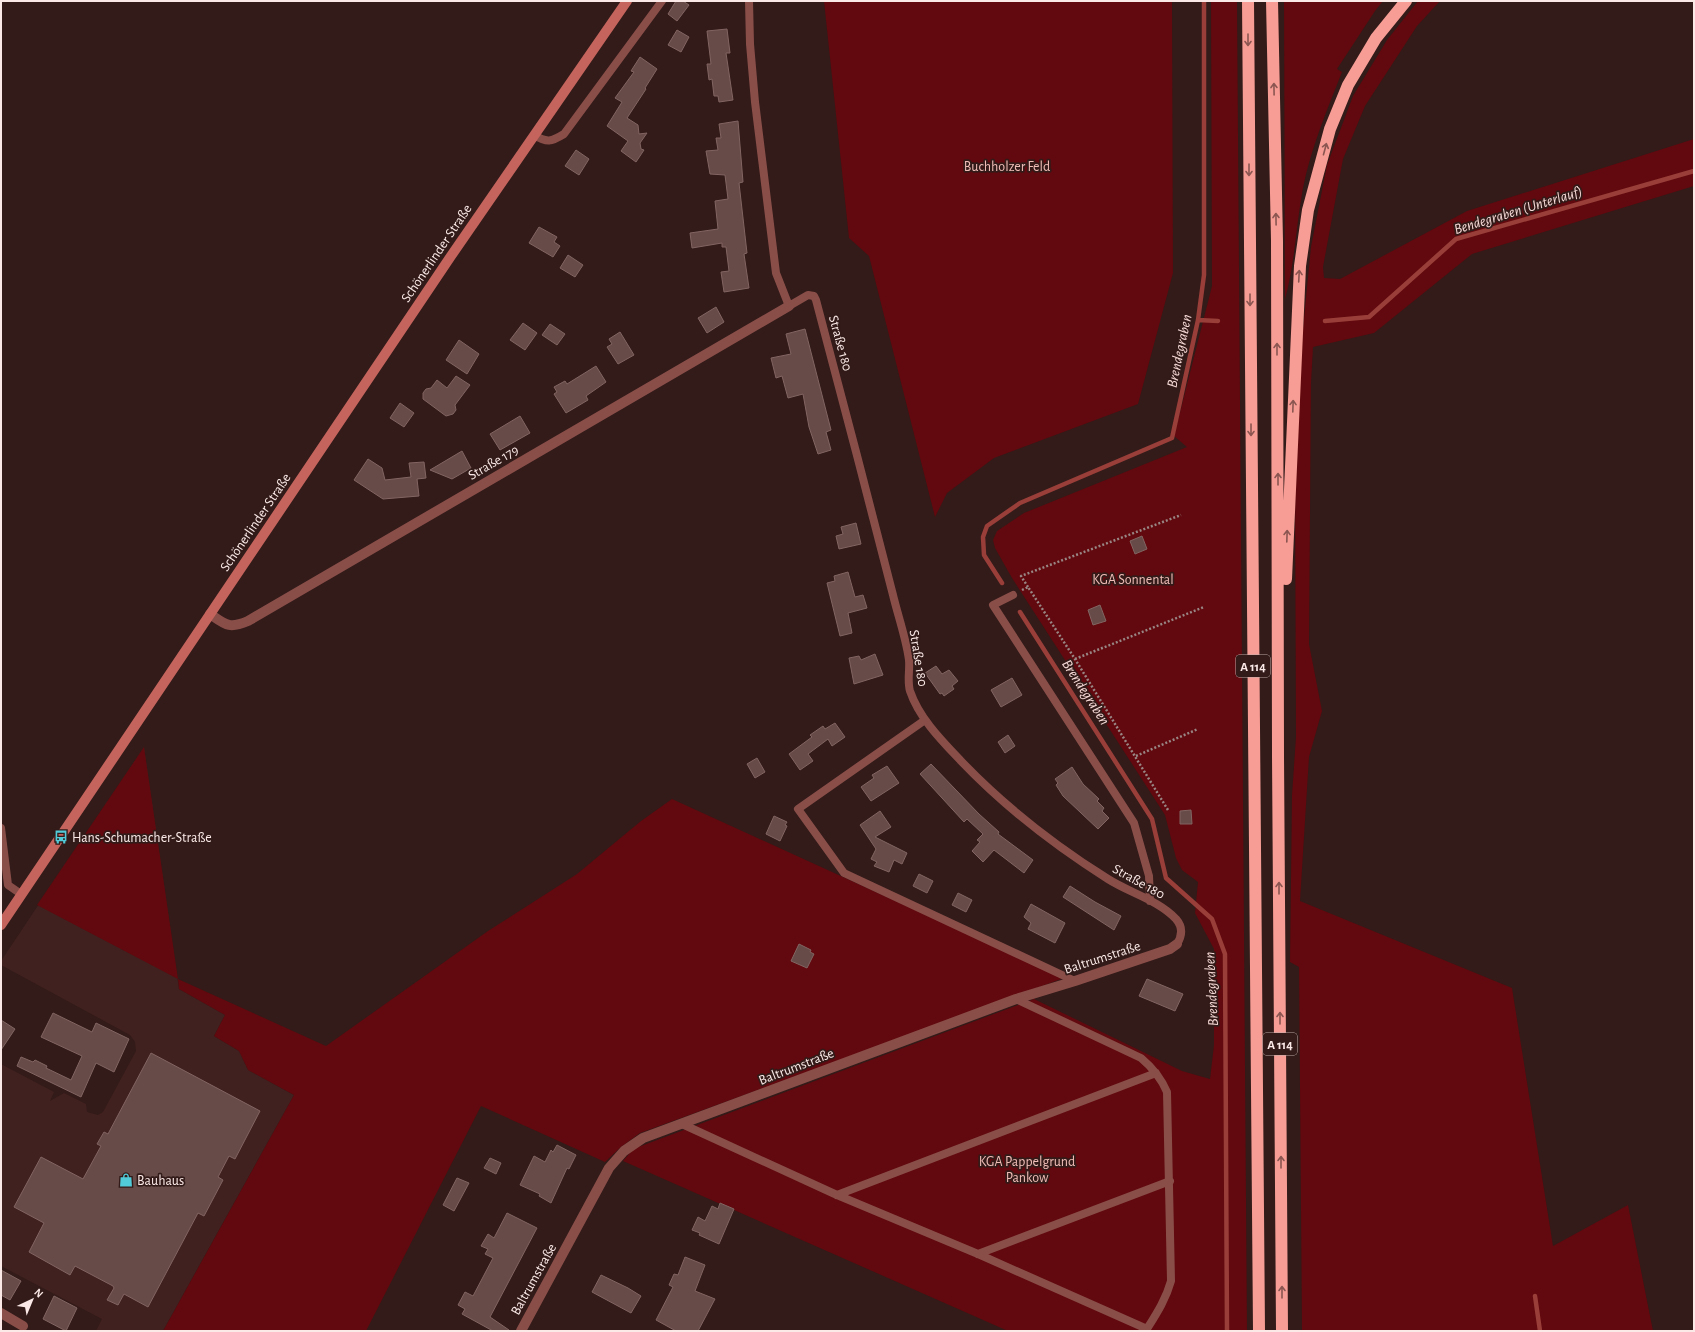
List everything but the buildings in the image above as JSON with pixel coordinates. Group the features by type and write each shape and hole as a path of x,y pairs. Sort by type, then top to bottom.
{"highway":[{"name":"A 114","path":"1248,1 1253,757 1259,1331"},
{"name":"A 114","path":"1272,1 1277,249 1278,756 1282,1331"},
{"path":"1278,756 1294,373 1300,266 1308,210 1330,129 1348,85 1376,38 1406,1"}],"main road":[{"name":"Schönerlinder Straße","path":"1,925 534,135 627,1"}],"street":[{"name":"Straße 179","path":"210,614 228,626 237,626 248,621 789,306"},
{"name":"Baltrumstraße","path":"521,1331 609,1168 624,1151 643,1138 1016,999 1170,949 1177,944"},
{"path":"1,1314 23,1326"}],"lane":[{"path":"534,135 543,140 553,141 564,134 662,1"},
{"path":"750,1 750,44 755,102 776,273 789,306"},
{"name":"Straße 180","path":"789,306 808,295 814,296 816,300 909,661 908,679 910,690 925,720 985,786 1020,817 1064,851 1110,881 1170,913 1178,921 1182,929 1181,938 1177,944"},
{"path":"1013,594 993,605 1134,823 1149,876 1150,901"},
{"path":"925,720 798,810 844,873 1075,981"},
{"path":"1,828 8,885 21,894"},
{"path":"682,1124 837,1195 978,1254 1147,1328 1158,1313 1167,1296 1171,1281 1167,1092 1156,1073 1141,1058 1016,999"},
{"path":"837,1195 1156,1073"},
{"path":"978,1254 1170,1181"}],"path":[{"path":"1168,810 1136,756 1021,576 1181,515"},
{"path":"1013,594 1028,587"},
{"path":"1075,659 1204,607"},
{"path":"1136,756 1198,729"}],"shaded area":[{"path":"144,747 179,989 225,1015 214,1036 239,1051 248,1070 294,1095 163,1331 96,1331 102,1319 1,1266 1,1064 54,1092 50,1101 64,1093 86,1104 87,1112 98,1115 103,1112 136,1051 135,1042 130,1035 1,965 1,961"}],"green space":[{"name":"Buchholzer Feld","path":"824,1 1172,1 1173,273 1138,404 994,458 947,493 935,517 869,256 849,238"},
{"path":"1211,1 1237,1 1247,1331 1008,1331 623,1161 633,1149 1034,999 1182,1071 1210,1079 1214,1045 1214,949 1195,913 1198,882 1182,870 1176,858 1165,815 1012,578 995,548 993,540 997,531 1024,513 1187,447 1174,436 1212,286"},
{"path":"1284,1 1383,1 1337,69 1342,72 1320,129 1306,173 1291,272 1285,299"},
{"path":"1418,1 1440,1 1417,26 1365,106 1343,159 1323,267 1324,278 1340,279 1467,211 1694,139 1694,186 1472,254 1374,333 1313,347 1311,383 1309,644 1322,711 1309,757 1300,901 1512,988 1553,1246 1628,1205 1653,1331 1302,1331 1299,967 1290,962 1292,795 1296,737 1295,479 1300,359 1311,247 1327,165 1353,96 1387,40"},
{"path":"144,747 178,979 37,905"},
{"path":"672,799 1064,978 640,1133 621,1147 605,1162 481,1106 366,1331 163,1331 294,1095 248,1070 239,1051 214,1036 225,1015 179,989 178,979 326,1046 488,931 577,874 641,821"}],"waterway":[{"name":"Brendegraben","path":"1002,583 984,555 983,537 987,526 1020,503 1172,438 1198,320 1204,275 1204,1"},
{"name":"Bendegraben (Unterlauf)","path":"1325,321 1369,317 1456,239 1694,171"},
{"name":"Bendegraben (Unterlauf)","path":"1198,320 1218,321"},
{"name":"Brendegraben","path":"1020,612 1152,819 1166,878 1212,919 1225,954 1227,1331"},
{"path":"1535,1296 1540,1331"}],"place":[{"name":"Hans-Schumacher-Straße","path":"61,837"},
{"name":"Bauhaus","path":"126,1180"}],"park label":[{"name":"KGA Sonnental","path":"1133,579"},
{"name":"KGA Pappelgrund Pankow","path":"1027,1170"}]}
